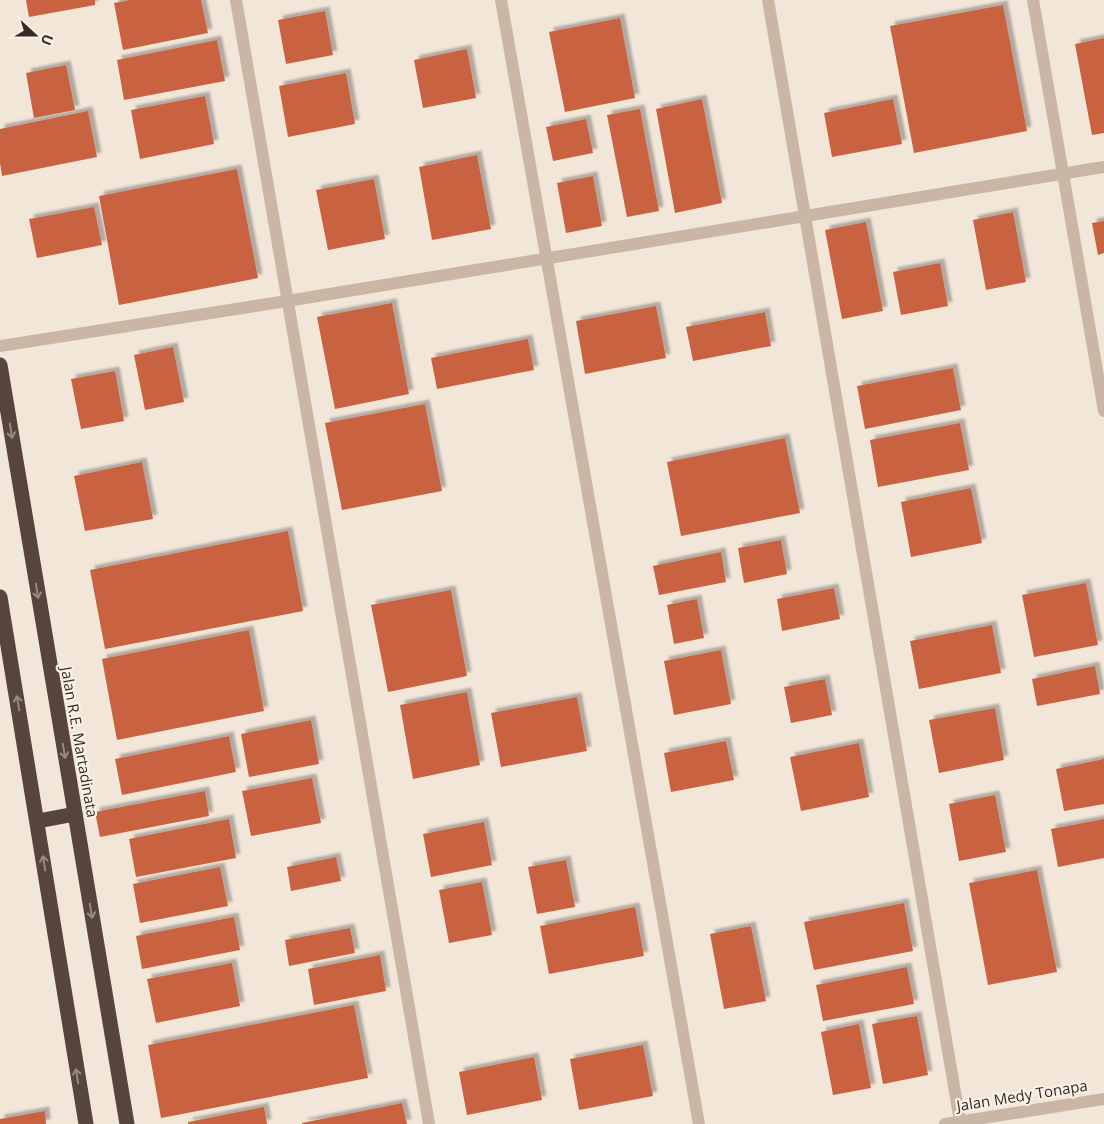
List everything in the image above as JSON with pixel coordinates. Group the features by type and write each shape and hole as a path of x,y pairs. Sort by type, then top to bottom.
{"highway":[{"name":"Jalan R.E. Martadinata","path":"0,365 127,1124"},
{"path":"0,597 86,1124"},
{"path":"38,821 75,814"}],"street":[{"path":"236,0 429,1124"},
{"path":"501,0 700,1124"},
{"path":"768,0 960,1121"},
{"path":"1033,0 1104,410"},
{"path":"0,346 287,301 1104,167"},
{"name":"Jalan Medy Tonapa","path":"945,1124 1104,1099"}],"building":[{"path":"26,0 95,0 95,5 29,17"},
{"path":"130,0 201,0 208,33 123,50 114,3"},
{"path":"1003,5 1027,131 914,153 890,26"},
{"path":"325,11 333,55 286,64 278,20"},
{"path":"620,18 635,98 565,112 549,32"},
{"path":"1104,38 1104,133 1092,135 1075,44"},
{"path":"217,40 225,81 124,100 117,60"},
{"path":"467,49 476,98 423,108 414,60"},
{"path":"66,65 75,110 34,118 26,73"},
{"path":"346,73 355,124 288,137 279,86"},
{"path":"205,96 214,144 140,159 131,110"},
{"path":"702,99 722,203 675,213 656,109"},
{"path":"893,99 902,144 832,157 824,113"},
{"path":"640,109 659,211 627,217 607,115"},
{"path":"88,111 97,157 2,176 0,129"},
{"path":"586,119 593,153 553,161 546,127"},
{"path":"477,155 491,229 432,240 419,167"},
{"path":"237,169 258,278 119,305 99,196"},
{"path":"593,176 602,226 566,233 557,183"},
{"path":"374,179 385,239 328,250 316,190"},
{"path":"94,207 102,245 37,258 29,219"},
{"path":"1013,212 1026,282 986,290 973,220"},
{"path":"1104,221 1104,253 1098,255 1092,223"},
{"path":"866,222 883,311 842,319 825,230"},
{"path":"940,263 948,306 901,315 893,272"},
{"path":"392,303 409,394 335,409 317,317"},
{"path":"656,306 666,358 585,374 576,321"},
{"path":"765,312 771,346 693,361 686,327"},
{"path":"528,339 534,370 437,389 431,358"},
{"path":"173,347 184,402 145,410 134,355"},
{"path":"953,368 961,410 865,429 857,386"},
{"path":"115,371 124,421 81,429 71,379"},
{"path":"425,404 442,491 342,510 325,423"},
{"path":"960,423 969,470 878,487 870,440"},
{"path":"785,438 800,513 681,536 667,462"},
{"path":"142,462 153,519 85,531 74,476"},
{"path":"971,488 982,543 911,557 901,502"},
{"path":"288,531 303,611 105,649 90,570"},
{"path":"781,540 787,574 744,583 738,548"},
{"path":"721,552 726,582 659,595 653,566"},
{"path":"1086,583 1098,645 1034,657 1022,595"},
{"path":"834,588 840,619 782,631 777,599"},
{"path":"451,590 467,676 388,692 371,605"},
{"path":"697,599 704,638 674,644 667,605"},
{"path":"992,625 1001,673 919,689 910,641"},
{"path":"249,630 264,711 117,740 102,659"},
{"path":"721,650 731,704 674,715 664,661"},
{"path":"1095,666 1100,694 1037,706 1032,679"},
{"path":"825,679 832,715 791,723 784,687"},
{"path":"467,692 480,765 413,779 400,705"},
{"path":"577,697 587,751 501,767 491,713"},
{"path":"995,708 1004,760 939,773 929,720"},
{"path":"311,720 319,764 249,777 241,734"},
{"path":"229,736 236,772 122,795 115,759"},
{"path":"726,741 734,780 671,792 664,753"},
{"path":"859,743 869,797 801,811 790,757"},
{"path":"1104,759 1104,804 1064,811 1056,769"},
{"path":"312,778 321,823 251,836 242,791"},
{"path":"205,791 209,816 100,837 95,812"},
{"path":"995,795 1006,852 959,861 949,804"},
{"path":"229,819 236,858 136,877 129,839"},
{"path":"1104,819 1104,858 1058,867 1051,829"},
{"path":"484,822 492,865 431,877 423,834"},
{"path":"336,857 341,881 291,891 287,867"},
{"path":"566,860 575,907 537,914 528,867"},
{"path":"220,867 228,906 140,923 133,884"},
{"path":"1037,870 1057,972 988,985 969,883"},
{"path":"482,882 492,935 449,943 439,890"},
{"path":"904,903 913,951 814,970 804,922"},
{"path":"635,907 644,956 549,974 540,926"},
{"path":"234,917 240,950 142,969 136,936"},
{"path":"751,926 766,1001 724,1009 710,934"},
{"path":"350,928 355,953 289,966 285,940"},
{"path":"380,955 386,991 314,1005 308,969"},
{"path":"232,963 240,1006 156,1023 147,979"},
{"path":"907,967 914,1004 823,1021 816,985"},
{"path":"354,1005 368,1078 161,1118 148,1045"},
{"path":"917,1016 928,1075 883,1084 872,1024"},
{"path":"859,1024 871,1088 833,1095 821,1032"},
{"path":"643,1045 653,1096 579,1110 570,1059"},
{"path":"534,1057 542,1100 467,1115 459,1072"},
{"path":"402,1103 407,1124 302,1124 302,1123"},
{"path":"264,1107 267,1124 188,1124 188,1122"},
{"path":"45,1111 46,1124 0,1124 0,1119"}]}
